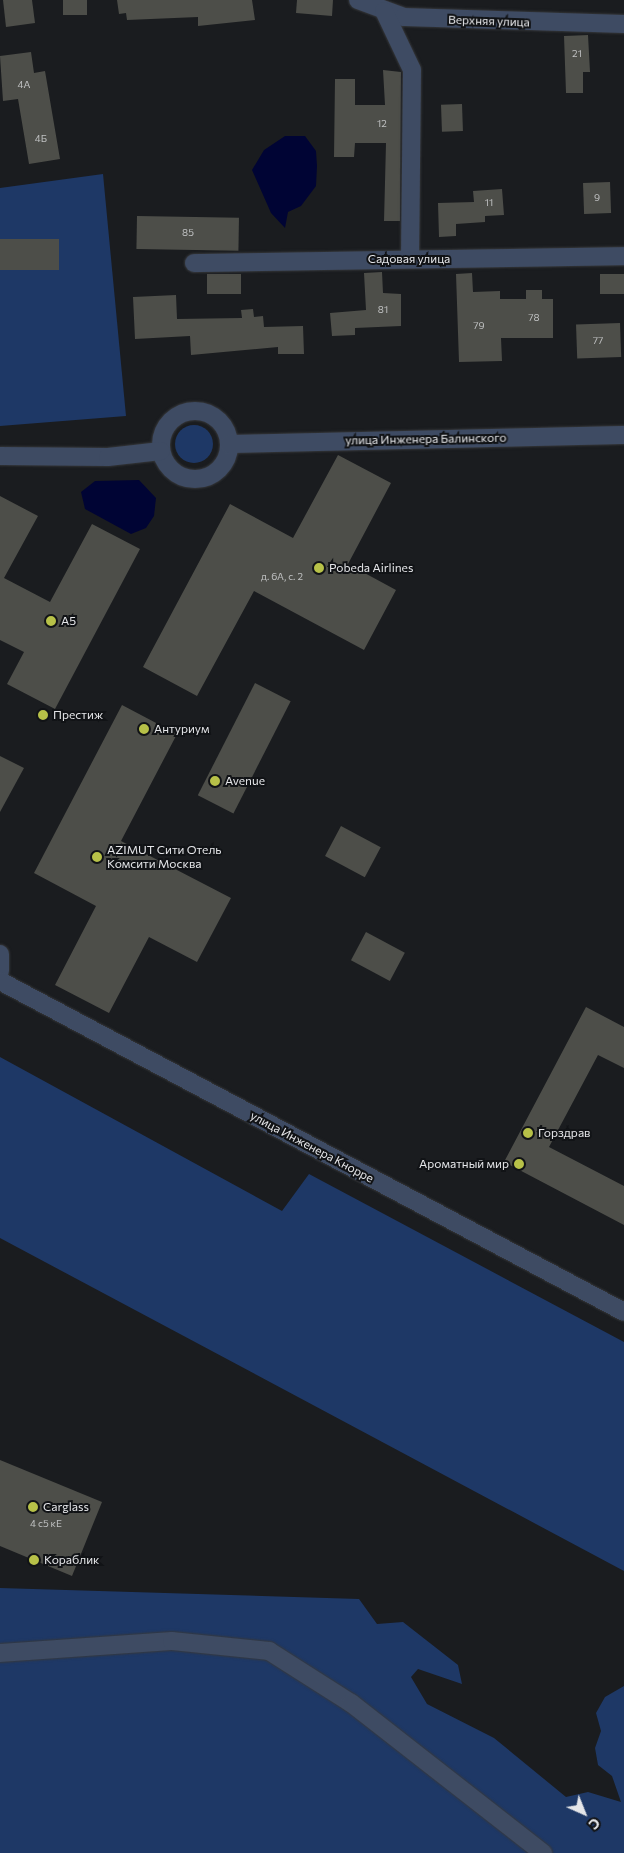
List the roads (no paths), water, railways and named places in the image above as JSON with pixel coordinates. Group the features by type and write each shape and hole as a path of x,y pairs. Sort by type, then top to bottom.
{"street":[{"name":"Верхняя улица","path":"358,0 404,17 470,21 624,24"},
{"path":"384,11 412,70 410,258"},
{"name":"Садовая улица","path":"194,262 624,256"},
{"path":"194,410 216,418 229,444 222,466 201,478 173,472 161,452 168,423 194,410"},
{"name":"улица Инженера Балинского","path":"229,444 624,435"},
{"path":"0,456 108,457 161,452"},
{"path":"0,954 0,971"},
{"name":"улица Инженера Кнорре","path":"0,981 624,1312"},
{"path":"0,1653 172,1641 270,1651 351,1703 543,1853"}],"place":[{"name":"Pobeda Airlines","path":"319,568"},
{"name":"А5","path":"51,621"},
{"name":"Престиж","path":"43,715"},
{"name":"Антуриум","path":"144,729"},
{"name":"Avenue","path":"215,781"},
{"name":"AZIMUT Сити Отель Комсити Москва","path":"97,857"},
{"name":"Горздрав","path":"528,1133"},
{"name":"Ароматный мир","path":"519,1164"},
{"name":"Carglass","path":"33,1507"},
{"name":"Кораблик","path":"34,1560"}]}
